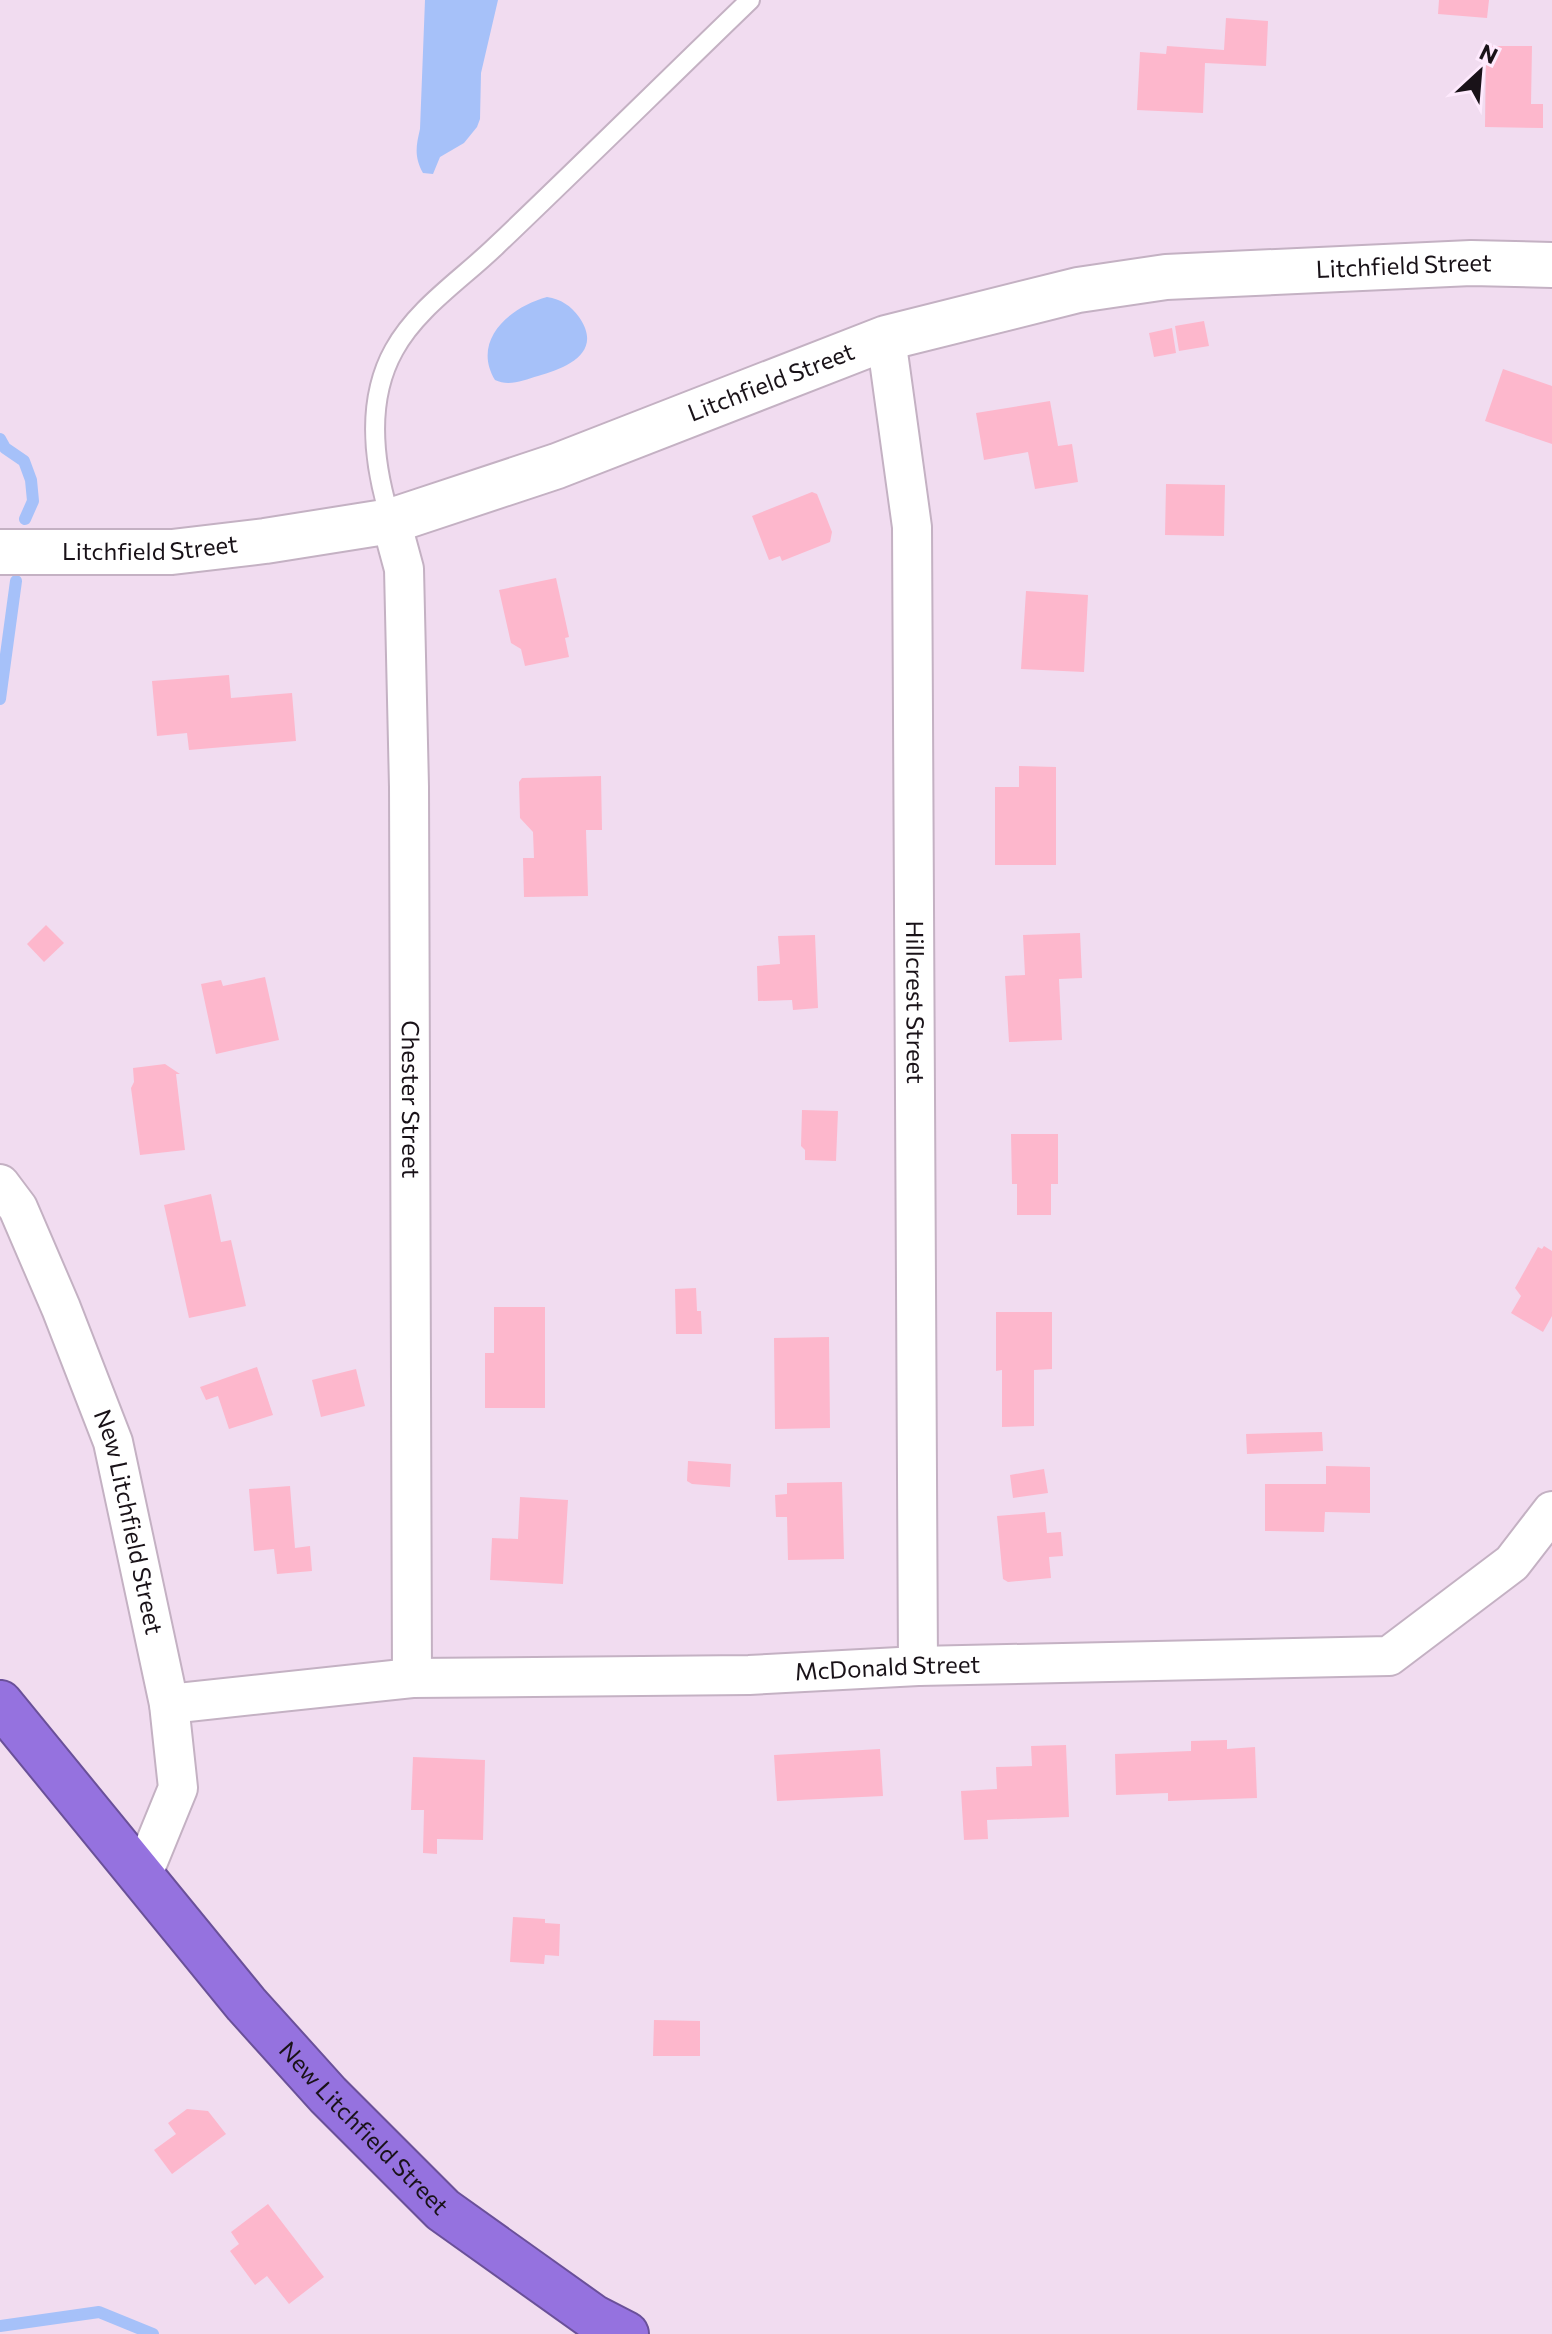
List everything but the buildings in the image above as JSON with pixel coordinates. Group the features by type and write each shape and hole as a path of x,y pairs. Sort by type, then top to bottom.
{"highway":[{"name":"New Litchfield Street","path":"0,1703 246,2004 328,2095 443,2210 593,2317 626,2334"}],"street":[{"name":"Litchfield Street","path":"0,552 172,552 304,536 391,521 557,466 886,338 1078,290 1166,277 1471,263 1552,265"},
{"name":"Hillcrest Street","path":"886,338 912,527 918,1666"},
{"name":"Chester Street","path":"391,521 404,569 409,787 412,1678"},
{"name":"New Litchfield Street","path":"0,1184 18,1208 113,1442 169,1704 178,1788 142,1876"},
{"name":"McDonald Street","path":"169,1704 412,1678 749,1675 918,1666 1389,1656 1512,1563 1552,1511"}],"lane":[{"path":"391,521 379,484 375,440 378,389 393,350 412,323 493,249 750,0"}],"water":[{"path":"425,0 498,0 481,73 480,119 464,143 440,157 433,174 423,173 417,151"},
{"path":"547,297 565,304 579,317 586,330 584,349 570,363 549,373 516,382 495,380 488,352 498,327 520,309"}],"waterway":[{"path":"0,439 5,448 24,461 31,480 33,501 25,519"},
{"path":"0,699 16,581"},
{"path":"0,2326 99,2312 153,2334"}]}
